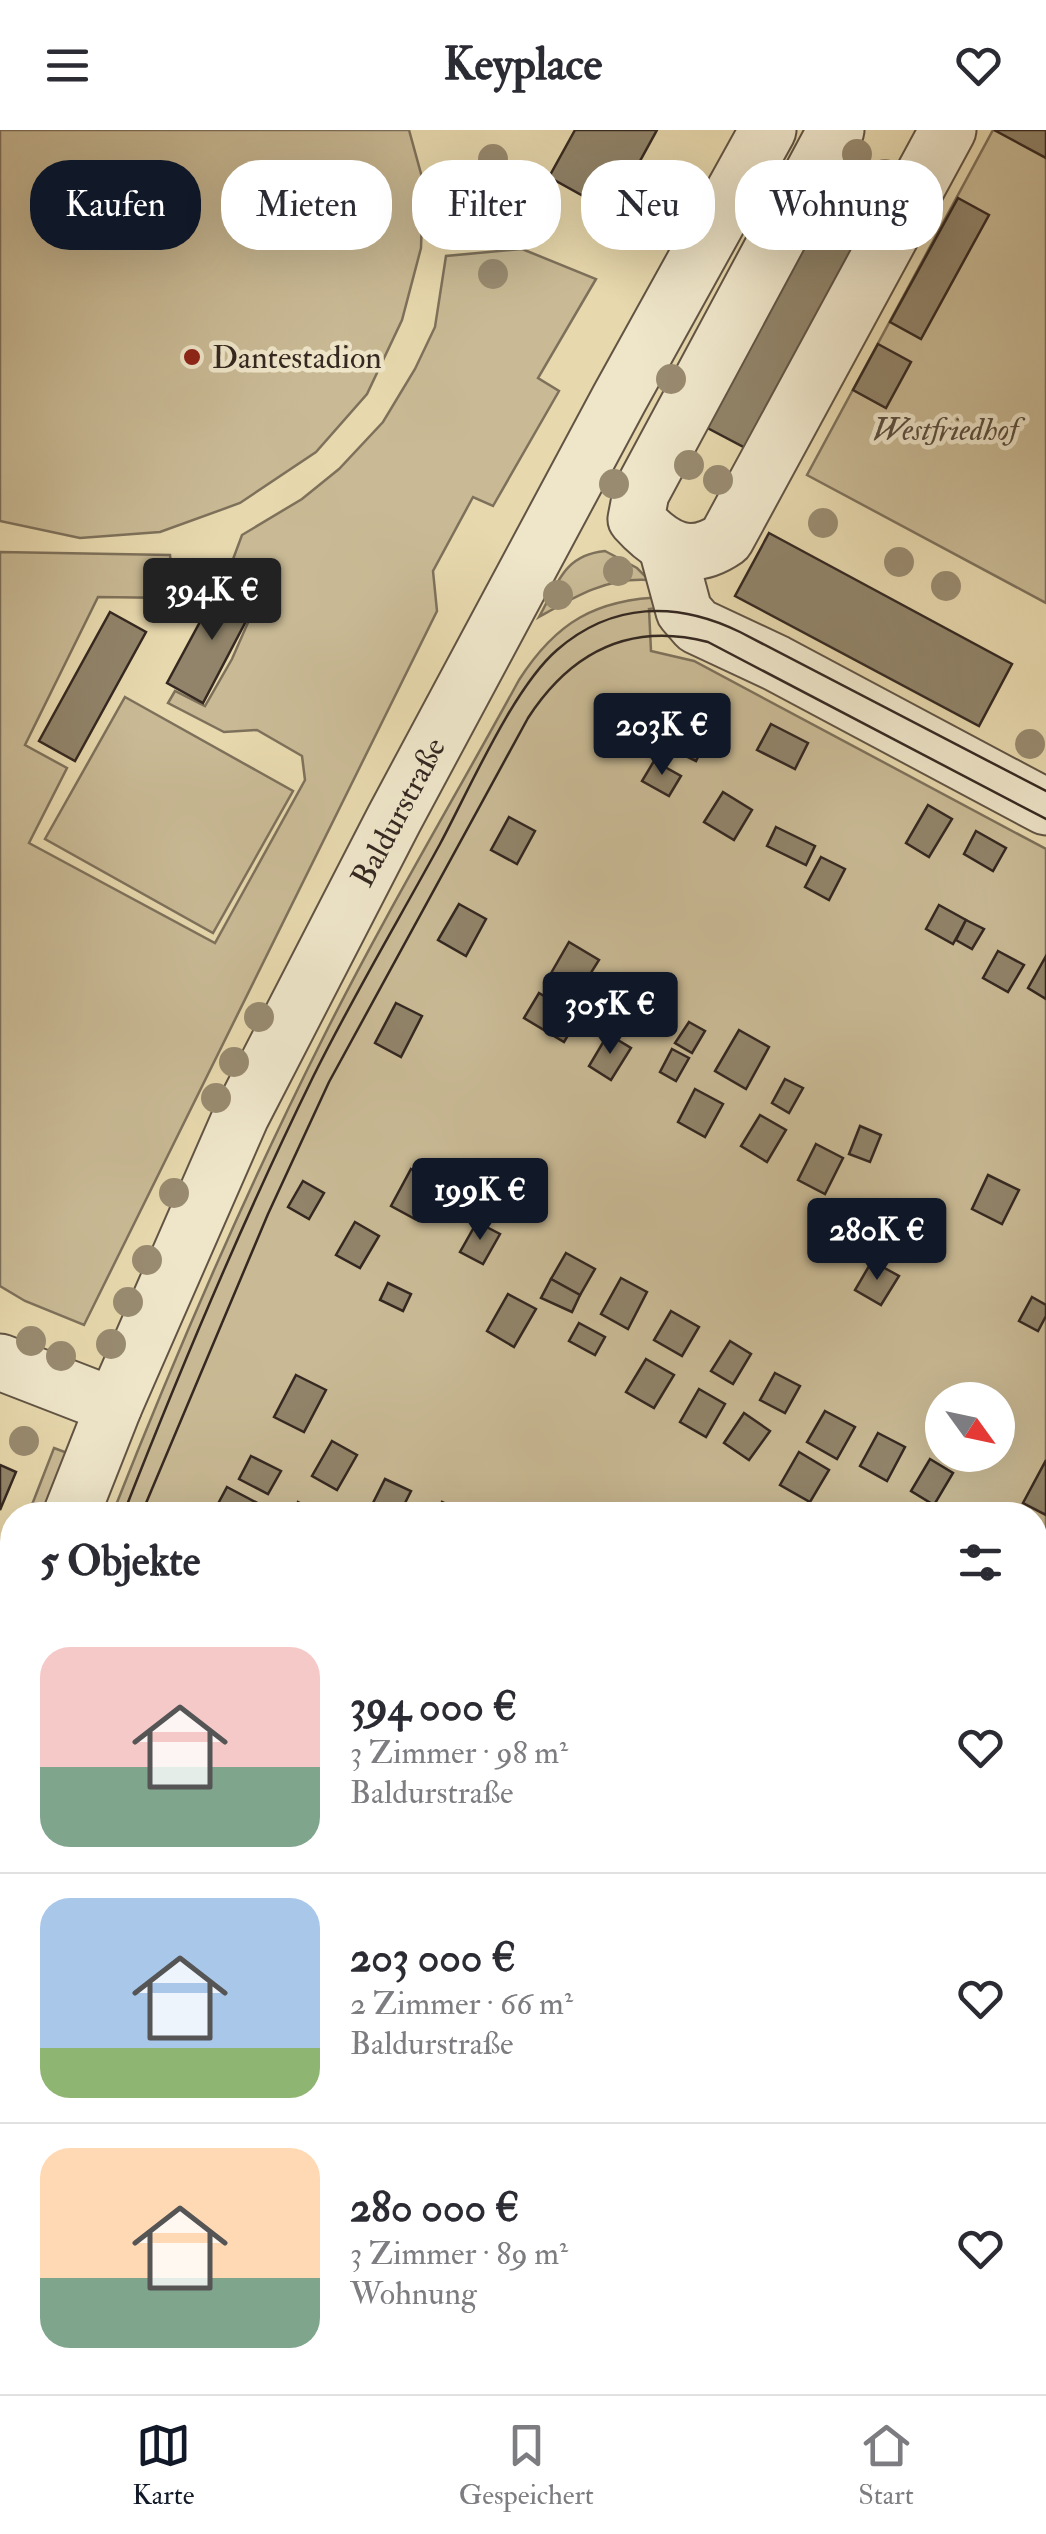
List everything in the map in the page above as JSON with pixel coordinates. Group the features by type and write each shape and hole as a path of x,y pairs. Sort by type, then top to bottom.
{"street":[{"name":"Baldurstraße","path":"76,1502 114,1406 242,1116 394,819 768,130"},
{"path":"836,130 641,493 651,534 684,611 697,626 776,663 1046,807"},
{"path":"552,523 651,534 700,552 726,539 948,130"},
{"path":"0,1362 114,1406"}],"green space":[{"name":"Dantestadion","path":"0,130 409,130 417,160 412,160 412,250 420,250 402,320 367,394 316,452 240,503 160,532 80,538 0,521"},
{"name":"Westfriedhof","path":"993,130 1046,130 1046,603 807,475 928,250 943,250 943,223"},
{"path":"524,250 596,279 538,378 559,391 493,506 473,497 433,571 437,611 84,1325 25,1301 0,1286 0,552 170,555 174,598 98,597 25,745 67,768 29,843 215,943 305,780 302,756 257,730 224,732 168,703 175,691 205,706 232,659 257,602 253,593 226,578 242,535 302,499 339,469 383,422 435,327 446,256"},
{"path":"605,551 637,568 649,580 605,585 539,617 570,565"},
{"path":"665,597 665,607 649,609 651,651 694,661 1046,849 1046,1502 117,1502 266,1155 370,947 519,680 563,629 598,609"},
{"path":"125,697 293,791 213,933 45,839"},
{"path":"54,1448 70,1454 51,1502 33,1502"}],"building":[{"path":"575,130 657,130 641,160 581,160 581,195 561,184 558,160"},
{"path":"994,130 1046,130 1046,158"},
{"path":"958,198 989,215 921,339 890,322 929,250 943,250 943,225"},
{"path":"789,250 862,250 755,453 698,423"},
{"path":"878,344 911,362 886,408 853,390"},
{"path":"769,533 1012,664 979,726 735,596"},
{"path":"221,583 256,602 203,703 167,683"},
{"path":"110,612 146,632 75,761 39,741"},
{"path":"682,707 700,716 690,737 671,728"},
{"path":"698,722 712,730 696,761 665,746 674,729 690,737"},
{"path":"771,724 808,743 795,769 757,750"},
{"path":"654,761 681,776 669,796 642,781"},
{"path":"723,792 752,810 734,840 704,822"},
{"path":"928,805 952,819 929,857 906,843"},
{"path":"509,817 535,831 517,864 491,850"},
{"path":"776,827 815,846 806,865 767,846"},
{"path":"976,831 1006,848 993,871 964,854"},
{"path":"821,857 845,869 829,900 805,887"},
{"path":"459,904 486,919 466,956 438,940"},
{"path":"939,905 966,920 953,944 926,929"},
{"path":"966,920 984,929 972,949 956,940"},
{"path":"569,942 599,960 579,992 550,975"},
{"path":"998,951 1024,965 1008,992 983,978"},
{"path":"1046,956 1046,999 1028,988"},
{"path":"539,993 579,1017 564,1042 524,1018"},
{"path":"396,1003 422,1016 401,1057 375,1043"},
{"path":"689,1022 705,1031 692,1053 675,1043"},
{"path":"739,1030 769,1047 746,1089 715,1071"},
{"path":"608,1034 631,1048 611,1080 589,1066"},
{"path":"672,1049 689,1058 676,1081 660,1072"},
{"path":"785,1079 803,1088 789,1113 772,1103"},
{"path":"695,1089 723,1104 705,1137 678,1122"},
{"path":"760,1115 786,1130 767,1162 741,1146"},
{"path":"860,1126 881,1135 870,1162 849,1154"},
{"path":"816,1144 843,1158 825,1194 798,1180"},
{"path":"411,1169 435,1182 415,1219 391,1206"},
{"path":"988,1175 1019,1190 1002,1224 972,1209"},
{"path":"303,1181 324,1193 309,1219 288,1207"},
{"path":"355,1222 379,1236 360,1268 336,1255"},
{"path":"477,1222 500,1234 483,1264 460,1252"},
{"path":"566,1253 595,1269 580,1295 551,1279"},
{"path":"872,1261 899,1276 881,1305 855,1290"},
{"path":"621,1278 647,1292 628,1329 601,1314"},
{"path":"551,1279 580,1295 572,1312 541,1298"},
{"path":"388,1283 411,1294 403,1311 380,1300"},
{"path":"508,1294 536,1309 514,1347 487,1331"},
{"path":"1032,1297 1046,1305 1046,1316 1038,1331 1019,1321"},
{"path":"671,1311 699,1327 682,1356 654,1340"},
{"path":"579,1323 605,1337 595,1355 569,1341"},
{"path":"730,1341 751,1354 733,1384 711,1371"},
{"path":"646,1359 674,1375 654,1408 626,1392"},
{"path":"775,1373 800,1386 785,1413 760,1400"},
{"path":"296,1375 326,1390 304,1432 274,1417"},
{"path":"699,1389 725,1404 706,1437 680,1422"},
{"path":"825,1411 855,1427 837,1459 807,1442"},
{"path":"744,1413 770,1431 749,1460 724,1443"},
{"path":"878,1433 905,1447 887,1481 860,1466"},
{"path":"332,1441 357,1455 337,1490 312,1476"},
{"path":"799,1452 829,1470 810,1502 780,1485"},
{"path":"251,1456 281,1471 268,1494 239,1479"},
{"path":"1046,1460 1046,1502 1024,1502"},
{"path":"0,1465 16,1472 0,1502"},
{"path":"925,1467 925,1472 953,1473 936,1502 911,1491"},
{"path":"385,1479 411,1491 406,1502 374,1502"},
{"path":"227,1487 255,1502 219,1502"}],"tram line":[{"path":"128,1502 214,1294 313,1077 508,714 557,650 578,634 622,615 646,611 693,615 740,632 1046,791"},
{"path":"146,1502 268,1214 329,1082 528,718 563,675 605,648 628,640 653,636 708,642 1046,819"}],"place":[{"name":"Dantestadion","path":"192,357"}]}
